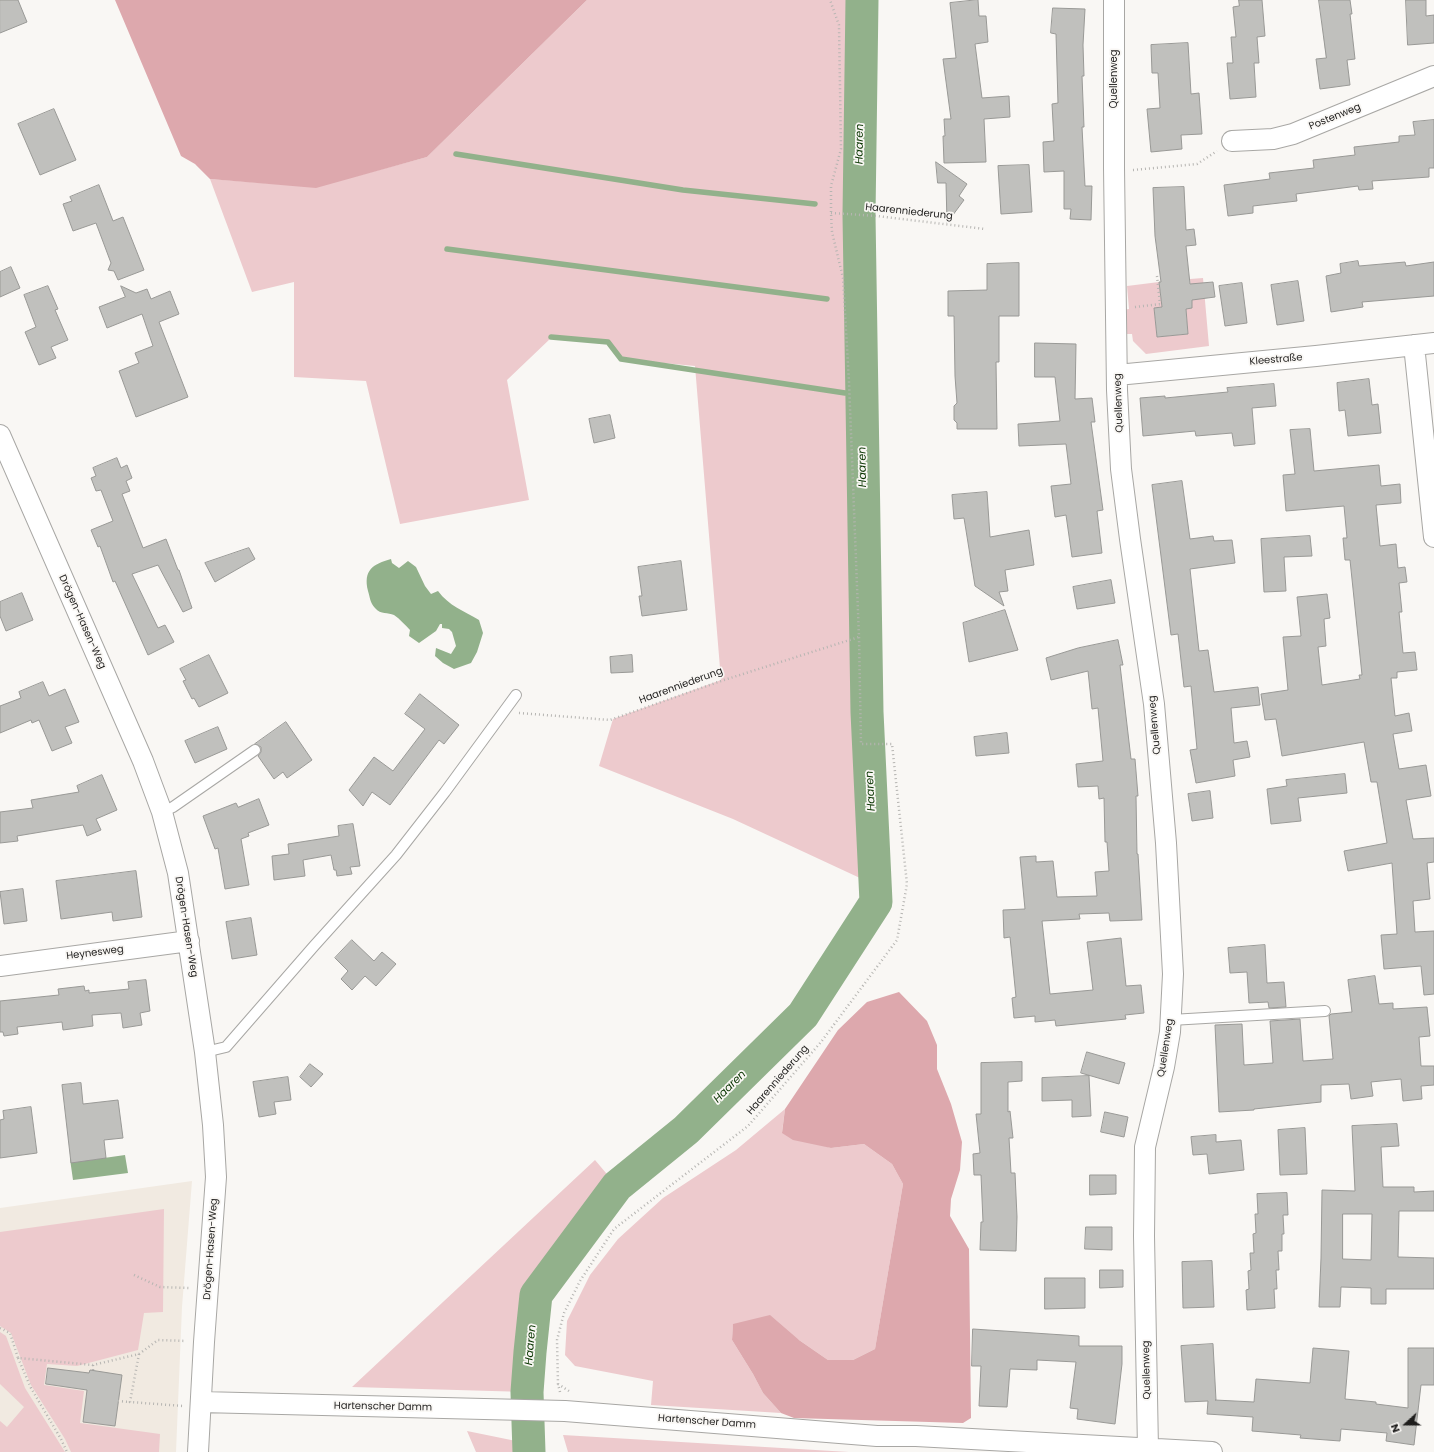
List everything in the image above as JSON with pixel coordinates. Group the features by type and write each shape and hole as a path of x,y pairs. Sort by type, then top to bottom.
{"street":[{"name":"Quellenweg","path":"1114,0 1114,168 1117,375 1122,469 1131,546 1154,704 1166,843 1173,974 1171,1020 1164,1067 1145,1147 1148,1449"},
{"name":"Postenweg","path":"1232,141 1273,139 1293,134 1434,76"},
{"name":"Kleestraße","path":"1117,375 1434,343"},
{"path":"1414,345 1434,537"},
{"name":"Drögen-Hasen-Weg","path":"0,435 4,456 140,755 162,812 178,874 206,1052 216,1177 198,1452"},
{"name":"Heynesweg","path":"0,966 189,941"},
{"name":"Hartenscher Damm","path":"201,1402 507,1410 560,1403 877,1436 916,1436 1212,1452"}],"lane":[{"path":"206,1052 226,1047 396,855 505,712 516,695"},
{"path":"162,812 173,807 255,750"},
{"path":"1171,1020 1325,1011"}],"path":[{"path":"830,0 839,25 841,149 831,186 831,213 832,232 843,278 849,382 859,637"},
{"path":"1114,168 1135,170 1197,164 1232,141"},
{"name":"Haarenniederung","path":"831,213 874,216 985,229"},
{"path":"1117,309 1161,304 1157,276"},
{"name":"Haarenniederung","path":"505,712 610,720 721,681 859,637 861,744 892,744 907,884 897,940 821,1042 748,1126 614,1230 580,1281 564,1313 557,1340 560,1403"},
{"path":"134,1275 160,1287 209,1288"},
{"path":"0,1328 10,1333 18,1358 31,1388 67,1452"},
{"path":"18,1358 93,1365 139,1354 158,1340 204,1342"},
{"path":"130,1402 139,1354"},
{"path":"93,1365 93,1371"},
{"path":"118,1401 181,1407 201,1402"}],"shaded area":[{"path":"115,0 587,0 427,157 316,188 210,179 195,164 181,156"},
{"path":"587,0 849,0 862,5 859,215 875,885 733,819 599,766 613,719 721,680 695,366 621,359 608,342 551,338 507,380 529,500 400,524 366,381 294,377 294,282 252,292 210,179 316,187 427,157"},
{"path":"1203,278 1209,346 1146,354 1133,341 1132,334 1123,334 1122,310 1129,309 1127,286 1159,282 1162,307 1154,308 1157,337 1188,334 1186,309 1192,308 1190,279"},
{"path":"391,559 392,563 399,568 408,561 416,567 425,586 431,594 438,591 447,601 479,620 483,633 477,652 471,663 454,669 443,663 435,656 436,648 451,654 456,646 452,632 449,629 442,628 442,624 440,624 436,631 419,643 409,636 410,630 394,615 380,612 373,606 368,591 368,573 374,566"},
{"path":"899,992 927,1021 937,1045 937,1069 951,1104 962,1142 960,1170 951,1199 950,1216 969,1249 971,1418 963,1423 794,1418 781,1413 763,1393 732,1340 733,1324 770,1315 799,1340 828,1360 853,1360 875,1349 903,1184 892,1164 864,1144 831,1148 793,1140 782,1133 785,1109 838,1030 867,1002"},
{"path":"785,1109 782,1132 831,1148 864,1144 892,1164 903,1184 875,1349 853,1360 828,1360 799,1340 733,1325 732,1340 763,1393 781,1413 651,1405 653,1381 575,1366 565,1355 567,1321 590,1275 618,1239 663,1198 736,1150"},
{"path":"125,1155 128,1173 73,1180 70,1159 89,1157 90,1160"},
{"path":"595,1160 617,1186 536,1295 527,1392 352,1387"},
{"path":"192,1181 182,1307 176,1452 0,1452 0,1208"},
{"path":"164,1209 163,1312 144,1313 138,1350 77,1366 47,1364 44,1385 84,1391 80,1423 160,1434 159,1452 71,1452 65,1439 31,1385 11,1333 0,1326 0,1232"},
{"path":"0,1332 6,1336 25,1388 65,1452 0,1452 0,1421 7,1427 24,1407 0,1384"},
{"path":"467,1431 516,1441 519,1452 476,1452"},
{"path":"563,1435 849,1452 568,1452"}],"building":[{"path":"0,0 18,0 27,22 0,33"},
{"path":"978,0 979,16 986,16 988,42 975,44 982,98 1009,96 1010,117 984,119 986,162 944,163 944,119 951,119 943,59 956,58 950,3"},
{"path":"1239,0 1262,0 1265,36 1257,37 1259,63 1254,63 1256,97 1230,99 1227,63 1233,63 1231,37 1236,37 1233,7 1239,6"},
{"path":"1319,0 1350,0 1355,59 1347,60 1350,85 1320,89 1316,59 1326,58"},
{"path":"1406,0 1426,0 1426,16 1434,15 1434,43 1408,45"},
{"path":"1053,8 1085,9 1083,45 1084,76 1082,76 1084,127 1082,127 1085,186 1092,186 1091,220 1070,219 1071,209 1064,209 1064,171 1044,172 1043,142 1054,141 1052,104 1058,103 1056,34 1051,33"},
{"path":"1188,43 1191,94 1199,93 1202,134 1181,135 1182,149 1151,152 1147,109 1160,108 1158,73 1152,73 1151,45"},
{"path":"54,109 76,160 40,175 18,124"},
{"path":"1434,120 1434,168 1429,168 1429,177 1372,181 1373,189 1359,190 1358,186 1296,194 1297,201 1253,206 1253,213 1228,216 1224,185 1270,179 1269,173 1314,168 1313,160 1355,155 1354,147 1399,142 1399,136 1415,135 1413,122"},
{"path":"936,162 967,184 959,196 964,200 947,223 946,183 938,183"},
{"path":"1029,165 1032,212 1001,214 998,166"},
{"path":"99,185 113,221 123,217 144,270 118,280 114,271 108,270 111,263 96,223 73,231 63,204 72,201 70,197"},
{"path":"1184,187 1186,230 1194,229 1196,245 1186,246 1190,284 1213,282 1215,297 1192,300 1192,308 1186,309 1188,334 1157,337 1154,308 1162,307 1159,282 1161,282 1155,236 1153,188"},
{"path":"1358,261 1359,266 1405,262 1406,266 1434,262 1434,296 1362,302 1363,307 1331,312 1326,276 1341,273 1340,264"},
{"path":"1019,263 1019,316 999,316 999,362 996,362 997,429 957,429 957,423 954,420 954,406 957,403 954,316 948,316 948,291 987,290 987,264"},
{"path":"11,267 20,288 0,297 0,272"},
{"path":"1298,281 1304,321 1277,325 1271,285"},
{"path":"1242,283 1247,323 1225,326 1219,286"},
{"path":"48,286 58,309 55,310 68,340 51,347 56,358 39,365 25,332 36,327 24,295"},
{"path":"121,286 136,293 147,289 151,299 170,291 179,314 159,322 188,397 136,417 119,371 139,363 135,353 153,346 142,314 107,328 99,307 125,297"},
{"path":"1035,343 1076,344 1075,399 1092,398 1095,422 1091,422 1103,510 1097,511 1102,553 1072,557 1066,515 1055,517 1051,486 1071,484 1066,444 1019,446 1018,424 1060,421 1055,377 1035,377"},
{"path":"1369,379 1372,405 1378,404 1381,433 1348,436 1345,410 1339,411 1337,383"},
{"path":"1274,384 1276,406 1252,408 1255,444 1234,446 1232,433 1196,436 1195,431 1143,436 1140,398 1165,396 1165,398 1228,392 1227,388"},
{"path":"610,415 615,438 594,443 589,419"},
{"path":"1310,429 1314,471 1379,465 1381,486 1400,484 1401,503 1376,505 1380,546 1396,544 1398,568 1405,567 1407,582 1399,583 1402,612 1399,612 1403,653 1415,652 1417,670 1397,672 1397,678 1391,678 1395,716 1409,713 1412,731 1393,734 1399,769 1426,765 1431,796 1406,800 1413,839 1434,838 1434,862 1427,863 1430,899 1413,901 1415,932 1434,931 1434,994 1424,995 1421,966 1384,969 1381,935 1397,934 1392,863 1348,871 1344,851 1387,843 1377,782 1371,782 1364,742 1282,756 1276,719 1265,720 1261,694 1288,690 1283,637 1301,636 1297,597 1327,594 1330,618 1324,619 1326,646 1318,647 1322,685 1360,679 1359,675 1362,675 1350,560 1345,560 1343,538 1347,538 1344,506 1286,511 1283,475 1295,474 1290,430"},
{"path":"117,458 121,468 127,465 132,478 126,481 130,491 122,494 143,548 166,539 179,570 192,608 183,612 158,565 132,574 158,628 165,625 174,642 148,655 115,581 113,582 100,546 98,547 91,530 113,521 101,490 96,491 91,478 96,476 93,468"},
{"path":"1182,481 1190,539 1213,536 1214,541 1232,540 1235,563 1190,569 1199,651 1208,650 1214,692 1258,687 1260,705 1231,708 1234,743 1247,741 1250,757 1233,760 1235,776 1196,783 1190,750 1197,749 1191,686 1184,687 1178,634 1171,635 1152,485"},
{"path":"987,492 990,537 1029,530 1034,565 1005,570 1008,591 999,592 1004,606 975,586 964,518 954,519 952,495"},
{"path":"1310,536 1312,556 1284,557 1286,591 1264,592 1261,539"},
{"path":"249,548 255,559 215,582 205,563"},
{"path":"681,561 687,610 642,616 639,596 642,596 638,567"},
{"path":"1111,580 1115,603 1077,609 1073,587"},
{"path":"22,593 33,620 6,631 0,616 0,602"},
{"path":"1005,610 1018,650 969,662 963,623"},
{"path":"1118,640 1123,665 1120,665 1131,759 1135,759 1138,796 1136,796 1137,854 1142,920 1110,921 1109,913 1079,914 1080,919 1042,921 1050,994 1093,990 1087,942 1121,938 1126,986 1141,985 1144,1013 1125,1015 1126,1019 1056,1026 1055,1020 1035,1022 1035,1016 1014,1018 1012,998 1016,997 1010,937 1004,938 1003,910 1025,909 1020,857 1036,856 1036,862 1053,861 1057,897 1097,896 1095,872 1109,871 1107,842 1105,842 1104,798 1099,799 1098,786 1078,787 1076,764 1103,761 1098,708 1092,709 1088,671 1051,680 1046,658 1078,648"},
{"path":"209,655 228,693 199,707 194,698 192,699 183,681 186,680 180,669"},
{"path":"632,655 633,672 611,673 610,657"},
{"path":"43,682 49,696 65,689 79,722 65,727 72,743 52,751 39,720 32,723 31,720 0,733 0,706 21,698 19,692"},
{"path":"420,694 459,725 444,744 439,740 390,805 372,792 363,806 349,790 374,757 393,771 425,729 405,714"},
{"path":"286,722 312,760 287,778 283,772 274,779 258,756 261,752 261,747 255,744"},
{"path":"218,727 227,749 195,763 185,741"},
{"path":"1007,733 1009,753 976,756 974,737"},
{"path":"1345,774 1347,793 1298,798 1301,821 1271,824 1267,789 1287,786 1286,780"},
{"path":"102,775 117,810 96,819 101,830 87,836 83,825 17,836 18,841 0,843 0,812 33,808 31,800 79,792 77,786"},
{"path":"1210,791 1213,818 1192,821 1188,794"},
{"path":"259,799 269,825 248,833 249,836 241,839 249,885 225,889 218,848 215,849 203,816 236,803 238,807"},
{"path":"353,824 360,866 350,867 352,874 337,876 336,870 334,870 331,855 303,860 305,876 274,880 272,856 289,854 288,844 339,836 338,826"},
{"path":"136,871 142,917 113,921 112,912 61,919 56,881"},
{"path":"23,889 27,921 4,924 0,892"},
{"path":"251,918 257,955 232,959 226,922"},
{"path":"352,940 374,961 382,952 396,964 376,986 365,976 352,990 341,979 348,971 335,958"},
{"path":"1265,945 1267,983 1284,982 1286,1007 1269,1008 1268,1002 1249,1003 1247,972 1230,973 1228,948"},
{"path":"1375,976 1379,1004 1393,1003 1393,1009 1427,1007 1430,1036 1419,1037 1421,1066 1434,1066 1434,1085 1421,1086 1422,1099 1403,1101 1401,1079 1371,1082 1373,1096 1351,1099 1349,1084 1321,1085 1321,1102 1254,1110 1219,1112 1215,1025 1242,1024 1244,1065 1273,1063 1270,1021 1300,1019 1303,1061 1333,1059 1329,1016 1331,1014 1352,1012 1348,980"},
{"path":"146,980 150,1011 140,1013 142,1025 123,1028 121,1013 92,1015 93,1026 63,1030 62,1022 17,1027 18,1034 4,1036 3,1032 0,1032 0,1001 59,995 58,989 84,986 85,991 89,990 89,993 129,989 128,982"},
{"path":"1087,1052 1125,1063 1119,1084 1081,1073"},
{"path":"1022,1062 1022,1081 1008,1082 1008,1112 1010,1111 1013,1138 1009,1138 1011,1173 1015,1173 1017,1217 1016,1251 980,1250 981,1222 983,1222 981,1175 974,1175 973,1154 980,1153 976,1114 981,1114 981,1063"},
{"path":"310,1064 323,1074 311,1087 300,1077"},
{"path":"1089,1076 1091,1116 1072,1117 1072,1100 1042,1101 1042,1078"},
{"path":"288,1077 291,1100 274,1102 276,1114 259,1117 253,1082"},
{"path":"81,1083 83,1104 118,1100 123,1138 104,1140 106,1158 71,1163 62,1085"},
{"path":"31,1107 37,1153 0,1158 0,1120 4,1119 3,1111"},
{"path":"1105,1112 1128,1117 1124,1137 1101,1132"},
{"path":"1397,1124 1399,1146 1381,1147 1383,1187 1414,1187 1414,1192 1434,1191 1434,1211 1399,1211 1398,1257 1434,1258 1434,1289 1386,1289 1386,1304 1371,1304 1371,1288 1341,1287 1340,1307 1319,1307 1322,1190 1355,1191 1352,1126","holes":["1343,1214 1372,1214 1371,1260 1343,1259"]},
{"path":"1305,1128 1307,1174 1280,1175 1278,1130"},
{"path":"1216,1135 1216,1142 1241,1140 1244,1170 1209,1174 1207,1154 1193,1155 1191,1137"},
{"path":"1090,1175 1116,1175 1116,1194 1090,1195"},
{"path":"1287,1193 1288,1215 1283,1215 1284,1234 1282,1234 1282,1251 1278,1251 1279,1270 1276,1270 1277,1289 1274,1289 1275,1308 1247,1310 1246,1290 1249,1289 1248,1271 1251,1270 1250,1253 1254,1253 1253,1234 1256,1233 1255,1214 1258,1214 1257,1194"},
{"path":"1086,1227 1112,1227 1112,1250 1085,1249"},
{"path":"1212,1261 1214,1307 1183,1308 1182,1262"},
{"path":"1100,1270 1123,1270 1123,1287 1100,1288"},
{"path":"1045,1278 1085,1278 1085,1308 1045,1309"},
{"path":"973,1329 1079,1336 1079,1346 1122,1346 1122,1364 1115,1424 1077,1419 1078,1409 1070,1408 1076,1362 1037,1360 1037,1370 1010,1369 1007,1407 979,1406 981,1366 972,1366"},
{"path":"1213,1344 1215,1400 1254,1402 1256,1379 1310,1383 1313,1348 1349,1351 1345,1399 1376,1402 1376,1404 1408,1408 1408,1348 1434,1348 1434,1385 1421,1385 1414,1445 1386,1441 1387,1433 1341,1429 1340,1441 1300,1438 1301,1435 1252,1431 1253,1417 1207,1414 1208,1401 1185,1402 1181,1346"},
{"path":"48,1368 89,1373 90,1370 122,1375 115,1426 83,1422 87,1390 46,1384"}],"waterway":[{"name":"Haaren","path":"529,1452 527,1392 536,1295 617,1186 686,1130 803,1015 876,902 867,712 859,215 862,0"},
{"path":"456,154 683,190 815,204"},
{"path":"447,249 827,299"},
{"path":"551,337 608,342 621,359 845,393"}]}
